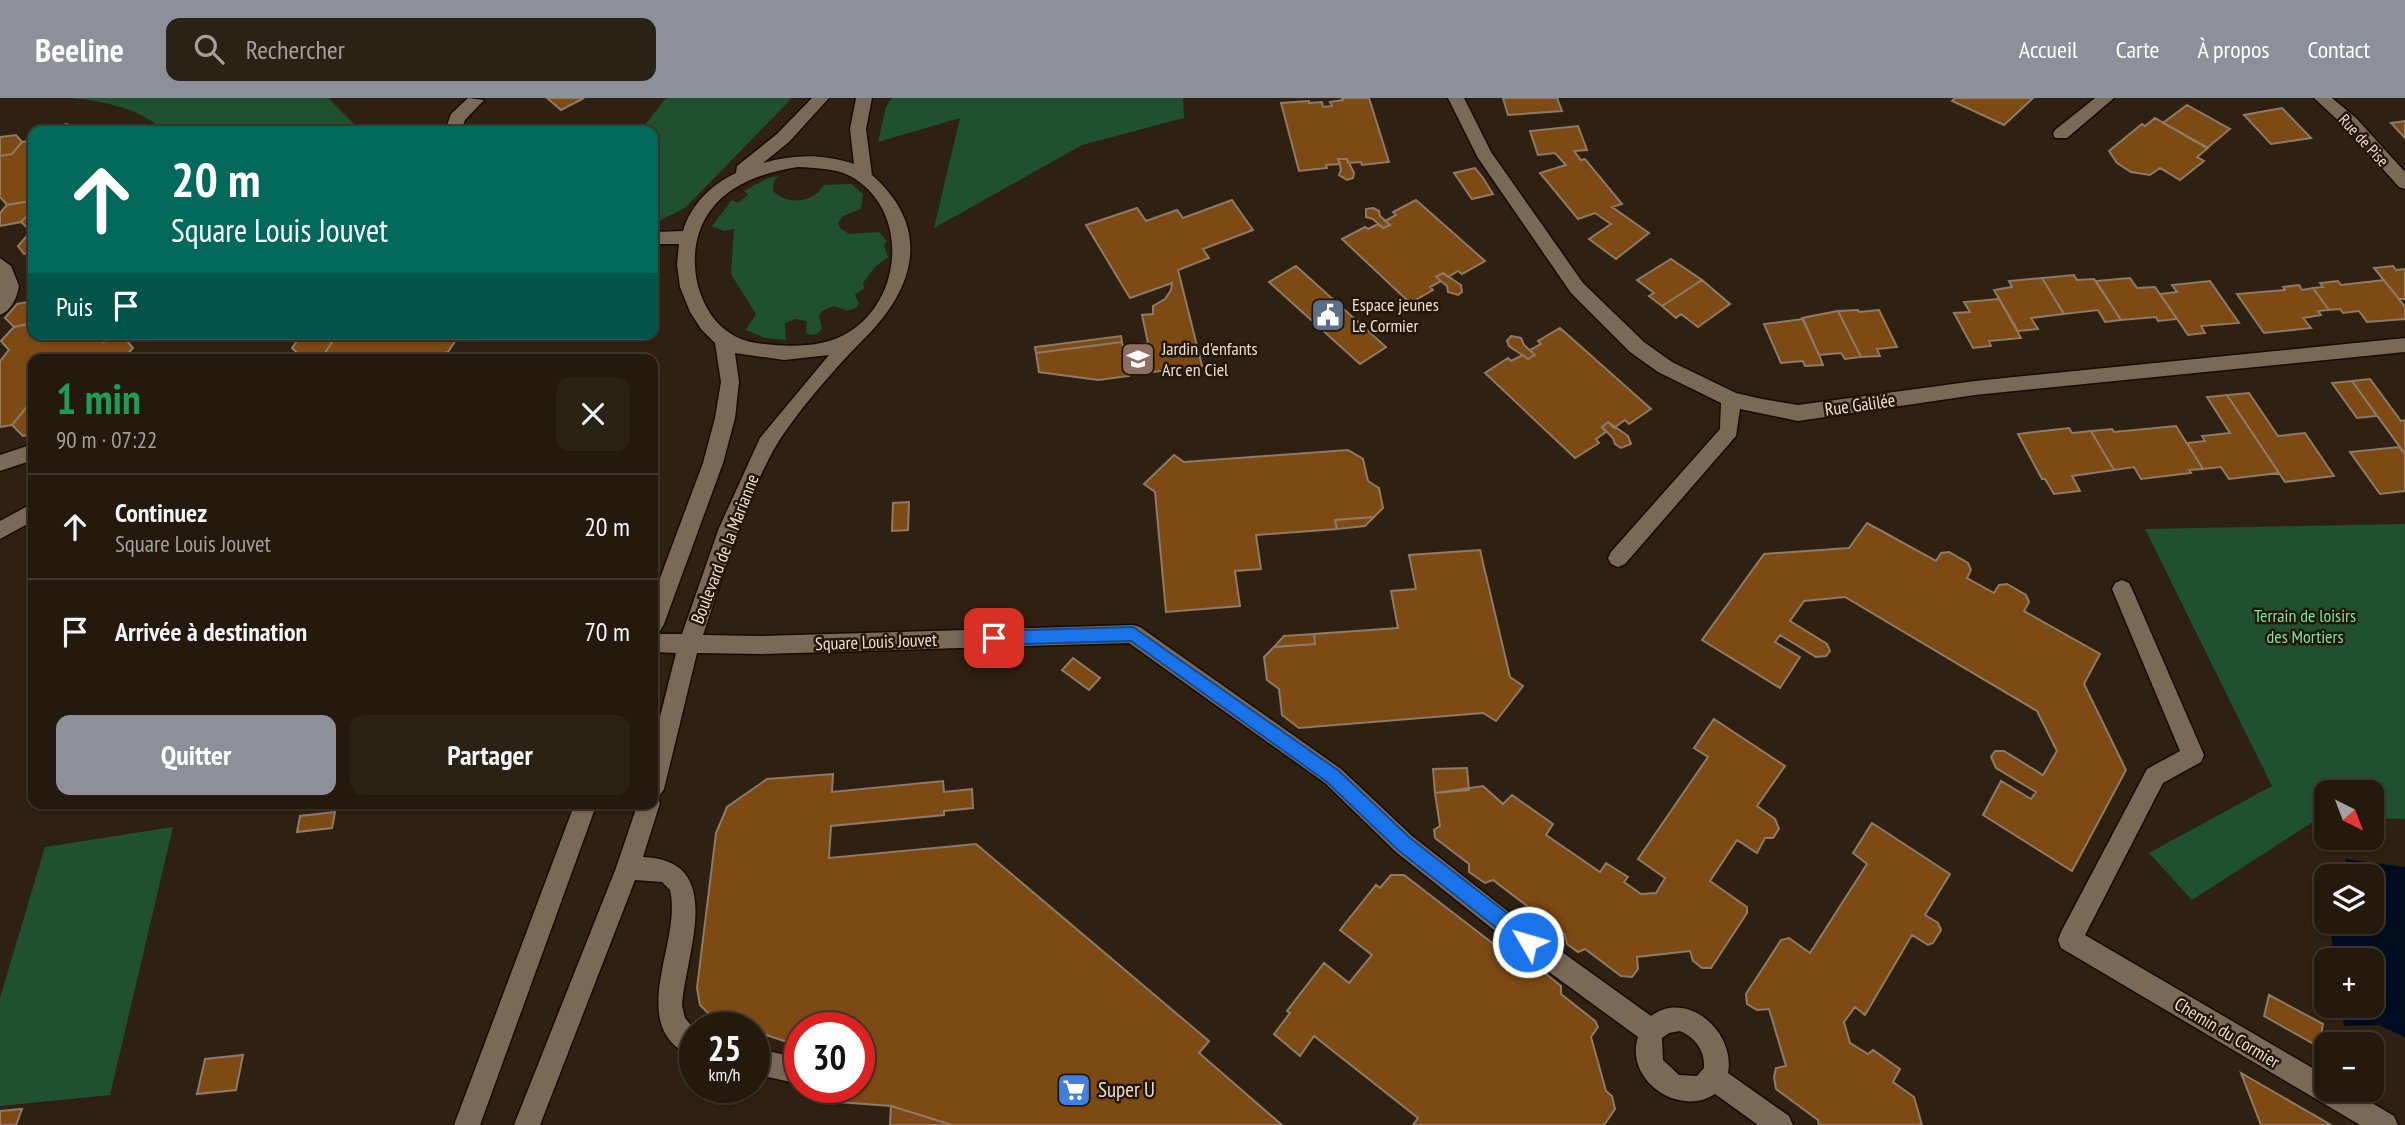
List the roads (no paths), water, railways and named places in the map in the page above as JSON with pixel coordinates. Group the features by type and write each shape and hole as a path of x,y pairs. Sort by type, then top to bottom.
{"street":[{"name":"Boulevard de la Marianne","path":"821,98 783,138 718,191 697,217 688,237 686,259 690,294 700,315 724,340 745,349 797,353 824,349 854,339"},
{"path":"864,98 858,129 864,177"},
{"name":"Rue Galilée","path":"1456,98 1484,154 1577,288 1637,347 1665,367 1731,399 1798,413 1975,388 2405,345"},
{"path":"2061,134 2106,98"},
{"name":"Rue de Pise","path":"2322,98 2350,122 2405,183"},
{"path":"455,126 457,118 475,100"},
{"name":"Boulevard de la Marianne","path":"658,769 689,645 729,528 767,444 811,387 884,310 895,292 903,248 901,232 885,197 864,177 836,164 798,161 776,164 750,173 718,191"},
{"path":"658,238 688,237"},
{"path":"0,265 9,275 11,286 9,296 0,309"},
{"path":"658,611 713,463 725,418 730,382 724,340"},
{"path":"1618,558 1729,431 1731,399"},
{"path":"0,463 28,454"},
{"path":"0,531 28,514"},
{"name":"Chemin du Cormier","path":"2122,589 2193,755 2155,776 2070,940 2385,1125"},
{"name":"Square Louis Jouvet","path":"658,643 760,645 1133,634 1333,776 1404,844 1528,942 1651,1031"},
{"path":"467,1125 584,809"},
{"path":"527,1125 628,868 647,809"},
{"path":"628,868 673,874 684,890 686,902 675,958 670,1007 673,1022 679,1032"},
{"path":"1673,1019 1699,1027 1717,1051 1713,1077 1705,1086 1692,1090 1678,1089 1665,1082 1655,1071 1649,1058 1648,1043 1651,1031 1661,1023 1673,1019"},
{"path":"1713,1077 1780,1125"}],"water":[{"path":"2345,859 2382,864 2348,864"},
{"path":"2384,864 2405,867 2405,1037 2379,1025 2344,1026 2343,1018 2384,1018 2384,948 2333,948 2331,934 2384,934"}],"place":[{"name":"Espace jeunes Le Cormier","path":"1328,315"},
{"name":"Jardin d'enfants Arc en Ciel","path":"1138,359"},
{"name":"Super U","path":"1074,1090"}],"park label":[{"name":"Terrain de loisirs des Mortiers","path":"2305,626"}]}
